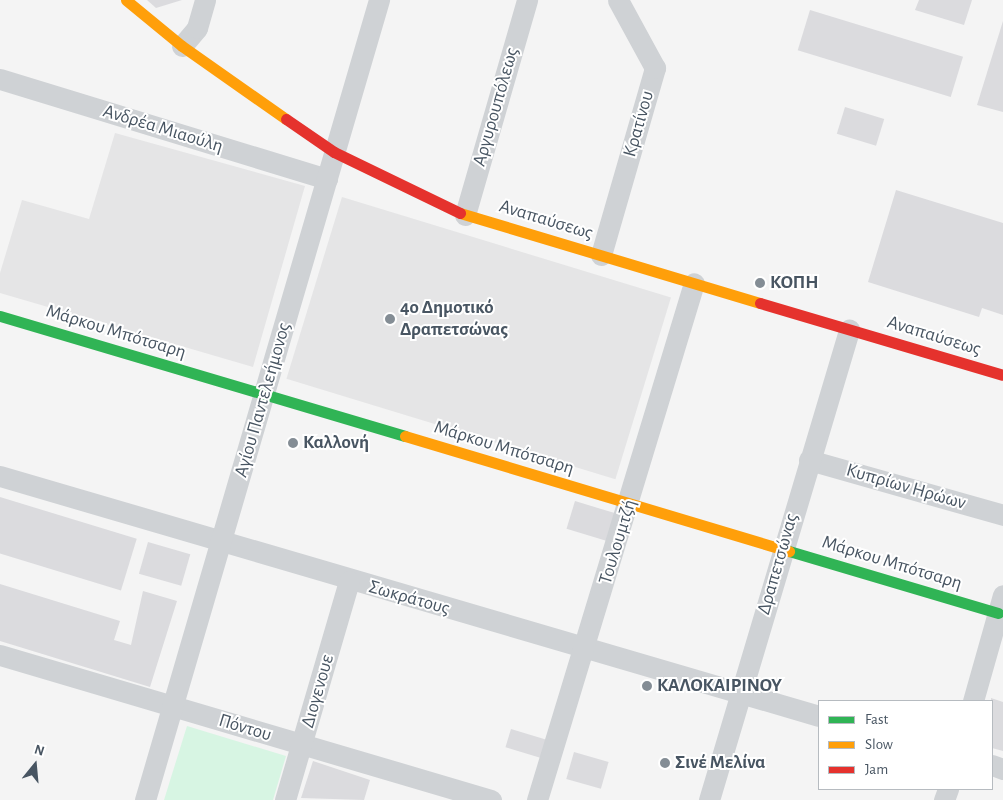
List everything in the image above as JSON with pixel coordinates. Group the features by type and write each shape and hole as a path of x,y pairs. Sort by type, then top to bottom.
{"street":[{"name":"Αναπαύσεως","path":"126,0 182,46 334,152 374,175 465,215 1003,375"},
{"path":"182,46 197,28 205,0"},
{"name":"Αγίου Παντελεήμονος","path":"145,800 379,0"},
{"name":"Αργυρουπόλεως","path":"465,215 527,0"},
{"name":"Κρατίνου","path":"601,255 655,68 618,0"},
{"name":"Ανδρέα Μιαούλη","path":"0,80 327,179"},
{"name":"Τουλουμτζή","path":"537,800 630,504 694,283"},
{"name":"Μάρκου Μπότσαρη","path":"0,316 782,549 1000,604"},
{"name":"Δραπετσώνας","path":"709,800 782,549 849,329"},
{"name":"Κυπρίων Ηρώων","path":"809,460 1003,515"},
{"name":"Σωκράτους","path":"0,476 349,581 585,647 818,716"},
{"name":"Διογενουε","path":"285,800 303,745 349,581"},
{"path":"973,700 1000,604"},
{"name":"Πόντου","path":"0,655 491,800"}],"shaded area":[{"path":"115,133 305,186 253,367 0,293 0,273 22,200 89,219"},
{"path":"342,197 671,298 615,479 286,379"}],"green space":[{"path":"187,726 286,756 273,800 164,800"}],"building":[{"path":"147,0 182,0 156,8"},
{"path":"919,0 972,0 964,25 915,10"},
{"path":"810,10 963,57 951,97 798,50"},
{"path":"1003,21 1003,112 977,105"},
{"path":"845,107 884,119 876,146 837,134"},
{"path":"896,190 1003,223 1003,315 982,308 979,317 868,282"},
{"path":"0,497 137,539 121,590 0,553"},
{"path":"575,501 617,514 609,542 567,529"},
{"path":"148,542 190,554 181,586 139,574"},
{"path":"0,584 120,621 114,640 131,645 143,591 177,601 150,687 0,641"},
{"path":"991,698 1003,702 1003,751 993,748 993,700"},
{"path":"511,729 547,740 542,758 505,747"},
{"path":"574,752 609,762 601,789 566,779"},
{"path":"313,761 370,780 364,800 301,798"}],"traffic: fast":[{"path":"0,316 405,436"},
{"path":"789,551 998,613"}],"traffic: slow":[{"path":"126,0 182,46 286,119"},
{"path":"460,213 760,303"},
{"path":"405,436 789,551"}],"traffic: jam":[{"path":"286,119 334,152 460,213"},
{"path":"760,303 1003,375"}],"place":[{"name":"ΚΟΠΗ","path":"760,283"},
{"name":"4ο Δημοτικό Δραπετσώνας","path":"390,319"},
{"name":"Καλλονή","path":"293,443"},
{"name":"ΚΑΛΟΚΑΙΡΙΝΟΥ","path":"647,686"},
{"name":"Σινέ Μελίνα","path":"665,763"}]}
